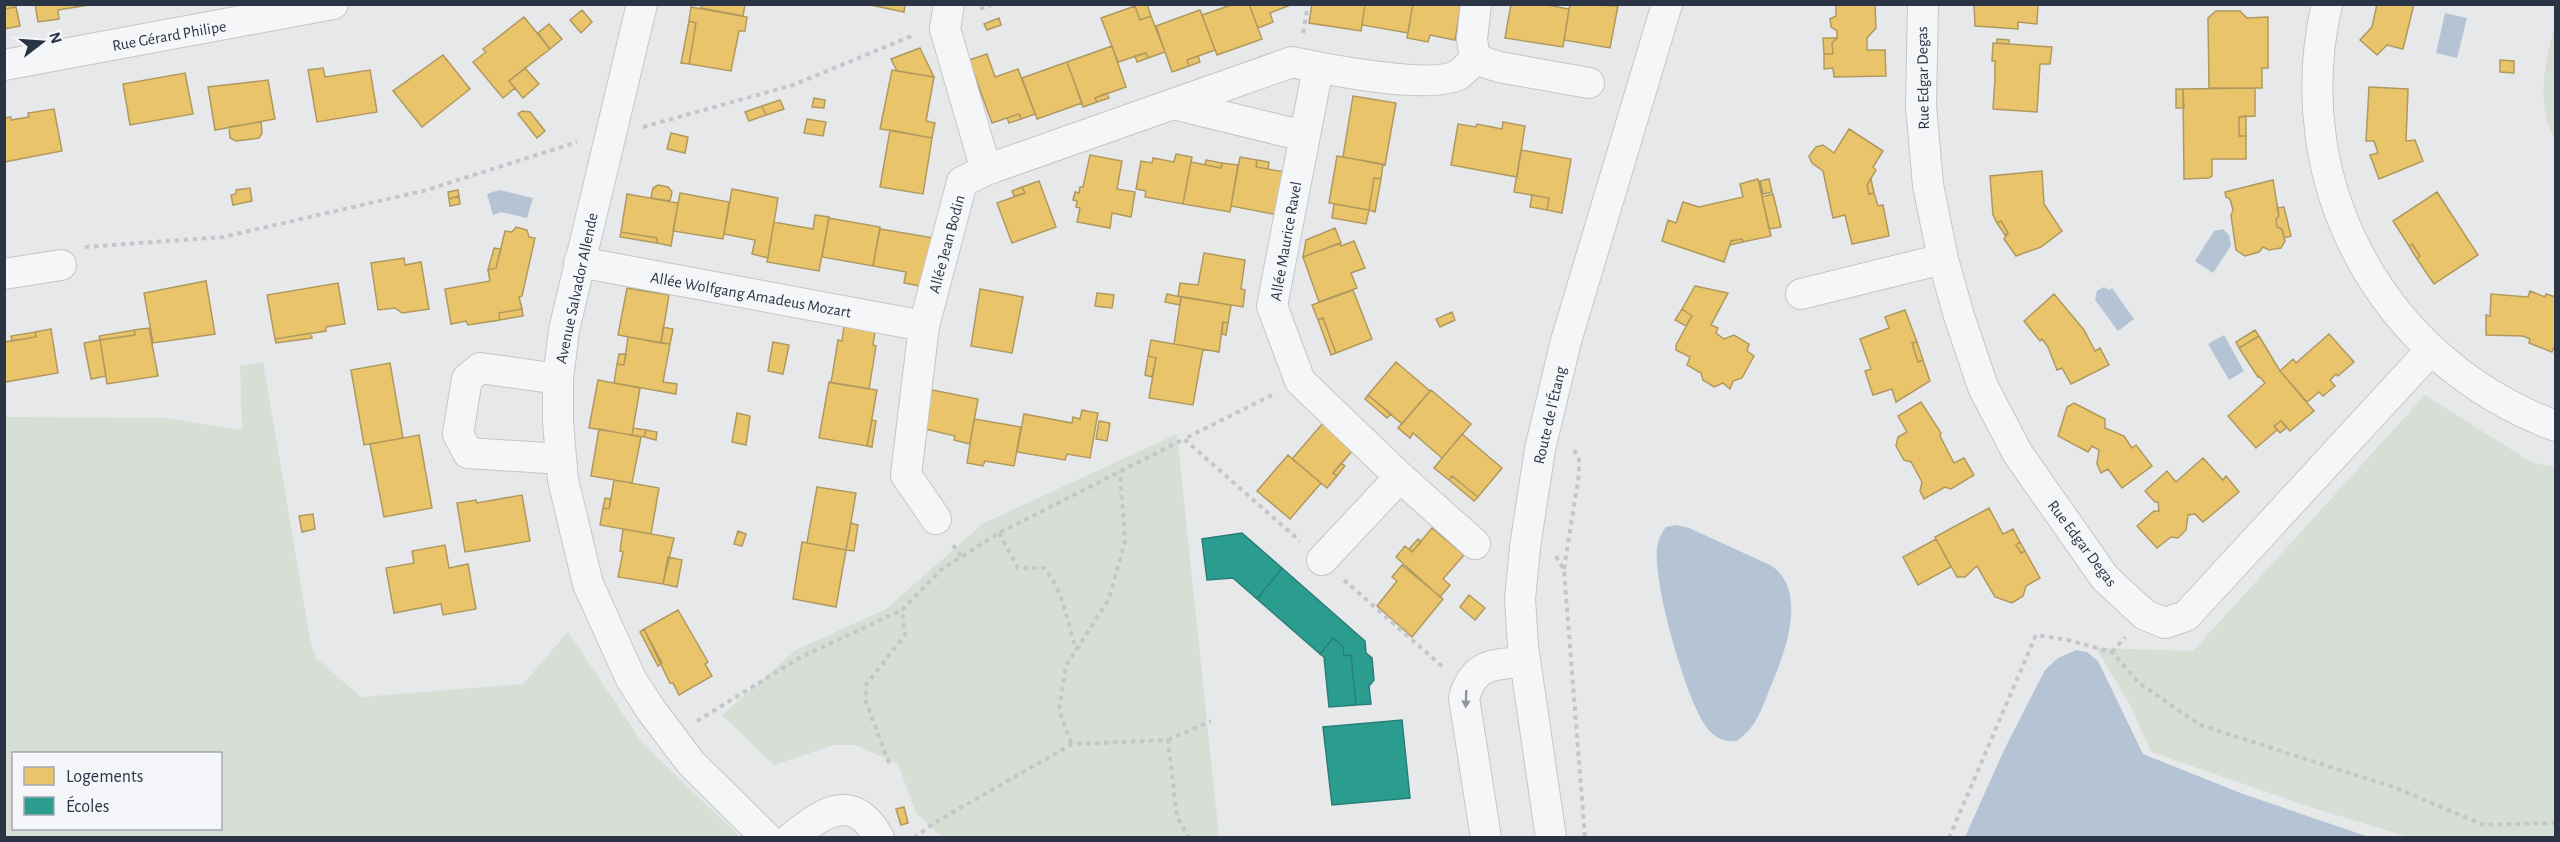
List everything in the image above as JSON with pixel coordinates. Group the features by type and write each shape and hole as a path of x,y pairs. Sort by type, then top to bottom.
{"street":[{"name":"Rue Gérard Philipe","path":"4,65 333,4"},
{"name":"Avenue Salvador Allende","path":"642,4 564,330 558,379 558,422 563,480 588,584 631,679 691,763 767,837"},
{"path":"1476,4 1472,39 1475,59 1499,67 1589,82"},
{"name":"Route de l'Étang","path":"1551,837 1524,662 1520,599 1525,547 1540,449 1566,341 1667,4"},
{"name":"Rue Edgar Degas","path":"1923,4 1921,106 1928,185 1943,259 1983,387 2018,454 2105,578 2145,615 2164,623 2186,616 2431,350"},
{"path":"2326,4 2317,72 2317,106 2327,174 2341,217 2361,261 2391,306 2431,350 2481,389 2509,406 2556,426"},
{"path":"948,13 945,29 986,170"},
{"name":"Allée Jean Bodin","path":"936,519 906,475 924,326 962,182 986,170 1292,62 1318,68 1427,80 1458,75 1475,59"},
{"name":"Allée Maurice Ravel","path":"1318,68 1272,306 1300,381 1400,477 1475,544"},
{"path":"1173,104 1304,136"},
{"path":"1801,294 1943,259"},
{"name":"Allée Wolfgang Amadeus Mozart","path":"579,262 924,326"},
{"path":"4,274 61,265"},
{"path":"558,379 480,368 467,379 458,434 468,453 561,459"},
{"path":"1322,560 1400,477"},
{"path":"1486,837 1464,698 1472,676 1484,668 1524,662"},
{"path":"791,837 814,819 843,808 858,812 871,823 879,837"}],"path":[{"path":"61,265 83,247 223,237 427,190 584,139 612,125 643,127 793,85 948,13 993,4"},
{"path":"673,737 801,657 902,610 942,569 999,532 1300,381"},
{"path":"1184,439 1429,657 1453,675"},
{"path":"1569,446 1579,457 1579,474 1564,570 1585,837"},
{"path":"1072,744 1059,710 1066,666 1109,599 1125,541 1120,471"},
{"path":"999,532 1018,567 1044,568 1052,577 1063,602 1076,650"},
{"path":"1552,552 1564,570"},
{"path":"889,763 866,702 866,685 904,635 902,610"},
{"path":"1949,837 2036,635 2068,640 2112,652 2139,683 2200,725 2396,788 2484,825 2556,823"},
{"path":"914,837 934,823 1072,744 1168,740 1211,721"},
{"path":"1168,740 1177,817 1189,837"}],"shaded area":[{"path":"2555,25 2556,140 2545,112 2544,97 2545,68"},
{"path":"263,362 310,639 316,658 361,697 523,684 568,632 643,744 740,837 5,837 5,417 164,418 242,430 240,366"},
{"path":"2425,395 2531,462 2555,467 2555,837 2409,837 2313,808 2151,752 2131,707 2096,648 2193,651"},
{"path":"1177,434 1219,837 942,837 916,813 898,764 855,745 834,745 774,765 722,715 796,650 886,609 984,523"}],"water":[{"path":"2445,13 2467,18 2457,58 2436,53"},
{"path":"499,190 533,198 527,218 501,212 493,215 487,194"},
{"path":"2223,229 2229,235 2231,246 2213,273 2195,261 2214,231"},
{"path":"2104,287 2109,290 2112,288 2134,319 2118,331 2095,300 2097,291"},
{"path":"2224,335 2244,371 2229,380 2208,344"},
{"path":"1676,525 1689,528 1770,565 1782,576 1789,590 1790,624 1782,659 1758,718 1736,741 1718,738 1705,725 1688,690 1672,639 1660,587 1657,548 1666,527"},
{"path":"2076,650 2087,652 2098,661 2143,754 2243,794 2369,837 1965,837 2005,748 2045,670 2058,658"}],"building: Logements":[{"path":"4,4 15,4 16,7 4,9"},
{"path":"35,4 88,5 58,10 59,19 38,22"},
{"path":"702,4 745,4 743,16 701,8"},
{"path":"866,4 905,4 904,12"},
{"path":"1147,4 1151,16 1140,20 1135,6"},
{"path":"1234,4 1249,4 1262,39 1217,55 1202,15"},
{"path":"1249,4 1293,4 1270,13 1273,22 1258,28"},
{"path":"1312,4 1365,4 1361,31 1309,23"},
{"path":"1365,4 1413,4 1408,33 1362,25"},
{"path":"1413,4 1461,4 1455,40 1430,35 1428,42 1407,38"},
{"path":"1511,4 1542,4 1569,9 1563,47 1505,38"},
{"path":"1570,4 1618,6 1610,48 1564,40"},
{"path":"1836,4 1875,4 1876,28 1867,38 1867,50 1885,50 1886,76 1834,77 1833,68 1824,69 1824,54 1833,54 1832,43 1837,38 1837,31 1831,27 1830,19 1836,16"},
{"path":"1974,4 2038,4 2037,24 2018,22 2018,29 1975,26"},
{"path":"2377,4 2414,4 2403,49 2387,45 2377,55 2360,40 2372,27"},
{"path":"1135,6 1140,20 1151,16 1165,52 1148,58 1146,53 1118,62 1101,18"},
{"path":"16,7 20,26 4,29 4,9"},
{"path":"691,7 747,17 745,31 739,31 731,71 689,64 696,23 689,21"},
{"path":"582,10 592,22 581,33 570,20"},
{"path":"1200,10 1215,50 1187,60 1189,66 1172,72 1156,26"},
{"path":"2216,11 2240,11 2247,18 2268,17 2268,68 2262,68 2262,88 2209,88 2208,18"},
{"path":"524,17 550,49 509,81 515,88 503,98 473,62 486,52 483,49"},
{"path":"999,18 1001,25 987,30 984,24"},
{"path":"689,21 696,23 689,64 681,63"},
{"path":"549,24 562,39 550,49 538,33"},
{"path":"1823,38 1837,38 1832,43 1833,54 1824,54"},
{"path":"1997,39 2009,40 2009,44 1997,43"},
{"path":"1993,43 2052,47 2050,64 2040,64 2037,112 1993,109 1995,61 1992,61"},
{"path":"1112,46 1126,87 1095,98 1097,102 1083,107 1067,62"},
{"path":"920,48 934,77 897,71 891,59"},
{"path":"1146,53 1148,58 1137,62 1135,56"},
{"path":"987,54 995,77 1018,69 1035,114 1021,119 1019,114 992,123 969,60"},
{"path":"443,55 470,89 422,127 393,91"},
{"path":"1198,56 1200,62 1189,66 1187,60"},
{"path":"2500,60 2514,61 2514,73 2500,72"},
{"path":"1067,62 1082,103 1037,119 1022,78"},
{"path":"323,68 325,77 370,70 377,112 317,122 308,70"},
{"path":"525,68 539,84 523,98 509,81"},
{"path":"892,70 934,77 926,121 935,123 932,138 880,129"},
{"path":"185,73 193,114 130,125 123,84"},
{"path":"268,80 275,119 215,130 208,87"},
{"path":"2369,87 2408,89 2406,141 2415,140 2423,161 2379,179 2370,155 2378,153 2374,141 2366,141"},
{"path":"2255,88 2255,116 2239,117 2239,136 2246,136 2246,159 2212,159 2212,176 2184,179 2183,89"},
{"path":"2176,89 2183,89 2184,108 2176,108"},
{"path":"1107,93 1109,98 1097,102 1095,98"},
{"path":"1353,96 1396,103 1385,165 1343,157"},
{"path":"814,98 825,100 824,108 812,107"},
{"path":"780,100 784,109 766,115 762,106"},
{"path":"762,106 766,115 749,121 745,112"},
{"path":"54,109 62,151 4,162 4,118 11,117 11,120 29,117 28,113"},
{"path":"522,111 530,112 545,131 537,138 518,114"},
{"path":"1019,114 1021,119 1009,123 1007,118"},
{"path":"2246,116 2246,136 2239,136 2239,117"},
{"path":"807,119 826,122 823,136 804,133"},
{"path":"261,122 262,133 259,138 236,141 230,138 229,127"},
{"path":"1503,122 1525,126 1517,177 1451,165 1458,124 1476,127 1477,124 1502,129"},
{"path":"1849,129 1883,151 1873,167 1876,170 1867,185 1869,194 1874,193 1878,206 1883,205 1889,236 1852,244 1845,215 1833,218 1823,171 1812,163 1809,156 1816,147 1823,145 1834,153"},
{"path":"890,130 932,138 923,194 880,187"},
{"path":"671,133 688,137 685,153 667,149"},
{"path":"1521,150 1571,159 1562,213 1547,210 1549,198 1514,192"},
{"path":"1176,154 1192,157 1183,204 1145,197 1146,191 1136,189 1141,161 1152,163 1153,158 1174,162"},
{"path":"1090,155 1122,161 1117,189 1135,192 1131,217 1112,213 1110,228 1077,222 1080,208 1076,207 1077,201 1073,200 1075,192 1079,193 1080,187 1083,187"},
{"path":"1337,156 1383,164 1381,179 1374,178 1369,210 1329,203"},
{"path":"1240,157 1257,160 1256,167 1285,172 1278,215 1231,206"},
{"path":"1206,160 1222,163 1221,168 1205,165"},
{"path":"1257,160 1269,162 1268,169 1256,167"},
{"path":"1191,162 1221,168 1222,163 1238,165 1230,212 1183,204"},
{"path":"2042,171 2044,204 2062,231 2041,247 2016,256 2004,239 2008,233 2001,221 1997,223 1993,215 1990,176"},
{"path":"1374,178 1381,179 1375,212 1369,210"},
{"path":"1758,179 1771,236 1743,242 1742,239 1731,241 1724,262 1662,241 1668,220 1676,223 1683,202 1699,207 1743,197 1740,184"},
{"path":"1769,179 1772,192 1763,194 1760,181"},
{"path":"1871,179 1874,193 1869,194 1867,185"},
{"path":"2273,180 2279,216 2276,219 2277,227 2282,229 2285,241 2281,248 2269,250 2263,247 2259,252 2245,256 2236,250 2231,215 2233,210 2225,192"},
{"path":"1039,181 1056,227 1012,243 997,203 1025,193 1022,187"},
{"path":"658,185 668,187 672,192 670,201 651,198 653,188"},
{"path":"1022,187 1025,193 1014,196 1012,191"},
{"path":"250,188 252,201 233,205 231,195 236,194 236,190"},
{"path":"732,189 778,198 768,258 752,254 755,240 724,234"},
{"path":"458,190 459,196 449,199 448,192"},
{"path":"2437,192 2478,255 2434,284 2417,259 2420,256 2412,244 2409,246 2393,221"},
{"path":"680,193 729,202 723,239 673,231"},
{"path":"627,194 678,203 671,246 657,243 657,238 621,232"},
{"path":"1773,194 1781,227 1769,229 1762,197"},
{"path":"1532,195 1549,198 1547,210 1530,207"},
{"path":"459,196 460,204 450,206 449,199"},
{"path":"1334,204 1369,210 1366,224 1332,218"},
{"path":"2284,207 2291,236 2284,238 2282,229 2277,227 2276,219 2279,216 2277,208"},
{"path":"815,215 829,217 819,271 767,262 774,222 813,229"},
{"path":"829,218 880,227 873,266 822,257"},
{"path":"2001,221 2008,233 2005,235 1997,223"},
{"path":"516,227 527,230 529,237 535,238 522,296 519,297 522,309 499,313 500,320 468,325 466,321 451,324 445,289 490,281 488,270 496,268 505,231 512,232"},
{"path":"1335,228 1341,243 1303,257 1306,240"},
{"path":"880,229 934,238 925,287 904,283 906,272 873,266"},
{"path":"621,232 657,238 657,243 620,237"},
{"path":"1742,239 1743,242 1730,245 1731,241"},
{"path":"1354,241 1365,268 1351,273 1357,288 1319,302 1303,257 1340,243 1341,246"},
{"path":"2412,244 2420,256 2417,259 2409,246"},
{"path":"494,248 501,249 496,268 488,270"},
{"path":"1204,253 1245,260 1241,289 1245,290 1243,307 1178,296 1180,283 1198,285"},
{"path":"404,258 405,265 421,262 429,309 402,313 395,308 378,310 371,263"},
{"path":"206,281 215,334 153,343 144,293"},
{"path":"338,283 345,324 326,327 326,331 275,339 267,295"},
{"path":"1695,286 1728,293 1711,325 1718,328 1716,333 1724,339 1734,335 1749,344 1747,351 1754,356 1742,378 1733,381 1730,389 1723,383 1714,387 1703,380 1701,373 1687,365 1690,357 1676,350 1676,345 1692,316 1682,309"},
{"path":"627,288 669,295 661,343 618,335"},
{"path":"980,289 1023,297 1012,353 971,346"},
{"path":"1353,290 1372,339 1336,353 1323,318 1318,320 1312,305"},
{"path":"2530,291 2545,297 2546,294 2556,297 2556,343 2552,352 2529,343 2530,339 2523,336 2486,335 2486,315 2490,316 2491,294 2528,297"},
{"path":"1097,293 1114,295 1112,308 1095,306"},
{"path":"1167,294 1181,297 1180,305 1165,302"},
{"path":"2054,294 2084,330 2095,351 2100,348 2109,365 2071,384 2062,368 2057,370 2048,347 2042,339 2040,341 2024,321"},
{"path":"1181,297 1231,305 1228,323 1223,322 1219,352 1174,344"},
{"path":"522,309 523,316 500,320 499,313"},
{"path":"1682,309 1692,316 1686,326 1675,320"},
{"path":"1905,310 1917,342 1912,343 1918,362 1923,360 1930,381 1896,402 1892,389 1873,395 1865,371 1871,369 1860,339 1889,328 1885,317"},
{"path":"1452,312 1455,320 1440,327 1436,319"},
{"path":"1323,318 1336,353 1331,355 1318,320"},
{"path":"1223,322 1228,323 1226,335 1222,334"},
{"path":"844,326 875,331 873,345 876,346 869,389 831,383 838,340 842,341"},
{"path":"663,327 673,329 670,344 661,343"},
{"path":"149,328 158,376 107,384 100,340 135,335 134,330"},
{"path":"51,329 58,373 5,382 4,342 36,337 35,332"},
{"path":"134,330 135,335 100,340 99,336"},
{"path":"2255,330 2259,336 2239,348 2236,342"},
{"path":"35,332 36,337 12,341 11,336"},
{"path":"311,333 312,338 276,343 275,339"},
{"path":"2329,334 2354,362 2330,380 2335,386 2323,396 2319,392 2307,402 2280,371 2293,359 2296,363"},
{"path":"2259,336 2280,371 2314,411 2290,431 2281,421 2274,426 2277,430 2256,448 2228,416 2265,383 2258,377 2239,348"},
{"path":"628,337 670,344 663,382 677,384 676,394 614,383 617,364 624,365"},
{"path":"100,340 106,376 91,379 84,343"},
{"path":"1151,340 1203,349 1193,405 1149,398 1156,358 1148,356"},
{"path":"773,342 789,345 783,374 768,371"},
{"path":"1917,342 1923,360 1918,362 1912,343"},
{"path":"619,354 626,354 624,365 617,364"},
{"path":"1148,356 1156,358 1152,377 1145,375"},
{"path":"1396,362 1430,391 1402,424 1368,395"},
{"path":"390,363 403,438 364,445 351,370"},
{"path":"598,380 640,388 632,435 589,428"},
{"path":"829,382 877,390 867,446 819,438"},
{"path":"932,390 978,399 970,444 954,440 955,436 925,429"},
{"path":"1431,390 1471,424 1442,458 1413,433 1410,438 1398,428"},
{"path":"1368,395 1391,414 1387,418 1365,399"},
{"path":"1921,402 1941,433 1940,436 1954,463 1964,458 1974,475 1951,489 1945,487 1924,499 1920,491 1922,482 1911,462 1904,460 1896,446 1898,437 1907,432 1898,416"},
{"path":"2074,403 2105,419 2105,428 2124,436 2132,448 2136,445 2152,466 2122,488 2108,469 2101,473 2097,464 2099,450 2092,446 2088,452 2058,436 2067,407"},
{"path":"1082,410 1098,413 1090,458 1067,454 1065,460 1017,452 1024,414 1072,423 1073,417 1080,419"},
{"path":"737,413 750,416 746,445 732,442"},
{"path":"974,419 1021,427 1014,466 985,461 983,466 967,463"},
{"path":"872,420 876,421 872,447 867,446"},
{"path":"1099,421 1110,423 1107,441 1096,439"},
{"path":"2281,421 2287,427 2280,433 2274,426"},
{"path":"1323,423 1354,449 1333,473 1337,476 1327,488 1292,459"},
{"path":"633,428 646,430 644,437 632,435"},
{"path":"599,429 641,437 632,483 591,476"},
{"path":"646,430 657,432 656,440 644,437"},
{"path":"1462,434 1502,468 1478,497 1452,476 1449,480 1434,468"},
{"path":"419,435 432,508 384,517 370,444"},
{"path":"1288,455 1321,483 1290,519 1257,491"},
{"path":"2203,458 2223,480 2226,476 2239,492 2203,522 2195,514 2188,515 2186,530 2178,538 2171,537 2157,548 2137,526 2154,511 2159,511 2158,502 2155,502 2145,491 2167,471 2176,482"},
{"path":"1341,463 1345,466 1337,476 1333,473"},
{"path":"1452,476 1478,497 1474,501 1449,480"},
{"path":"614,480 659,488 651,534 600,525 603,508 609,509"},
{"path":"817,487 856,493 846,550 807,543"},
{"path":"522,495 530,541 465,552 457,503 476,500 477,503"},
{"path":"605,498 611,499 609,509 603,508"},
{"path":"1989,508 2003,534 2013,529 2020,542 2016,545 2021,553 2025,551 2040,578 2026,586 2023,596 2012,603 1995,597 1977,566 1965,577 1957,577 1935,537"},
{"path":"313,514 315,529 302,532 299,516"},
{"path":"851,523 858,525 854,551 846,550"},
{"path":"1432,528 1464,555 1443,579 1450,585 1440,597 1396,557 1405,546 1412,552"},
{"path":"623,529 674,538 663,584 618,577 623,552 620,551"},
{"path":"738,531 746,534 742,546 734,544"},
{"path":"1418,539 1421,542 1412,552 1409,549"},
{"path":"1936,539 1951,567 1918,585 1903,557"},
{"path":"802,542 846,550 836,607 793,599"},
{"path":"2020,542 2025,551 2021,553 2016,545"},
{"path":"445,545 449,568 468,564 476,609 443,615 441,604 394,613 386,568 414,563 412,551"},
{"path":"668,557 682,560 677,587 663,584"},
{"path":"1402,565 1443,599 1412,637 1377,606 1397,581 1392,577"},
{"path":"1469,595 1485,608 1475,620 1460,607"},
{"path":"678,610 708,662 705,664 712,676 679,695 673,683 670,683 644,629"},
{"path":"644,629 662,663 658,666 640,632"},
{"path":"904,807 908,823 901,825 896,809"}],"building: Écoles":[{"path":"1242,533 1282,568 1257,599 1233,578 1207,580 1202,539"},
{"path":"1282,568 1365,641 1366,653 1372,658 1374,680 1369,686 1371,704 1356,705 1351,655 1344,656 1343,647 1333,638 1320,654 1257,599"},
{"path":"1333,638 1343,647 1344,656 1351,655 1356,705 1329,707 1324,657 1320,654"},
{"path":"1402,720 1410,798 1332,805 1323,727"}]}
